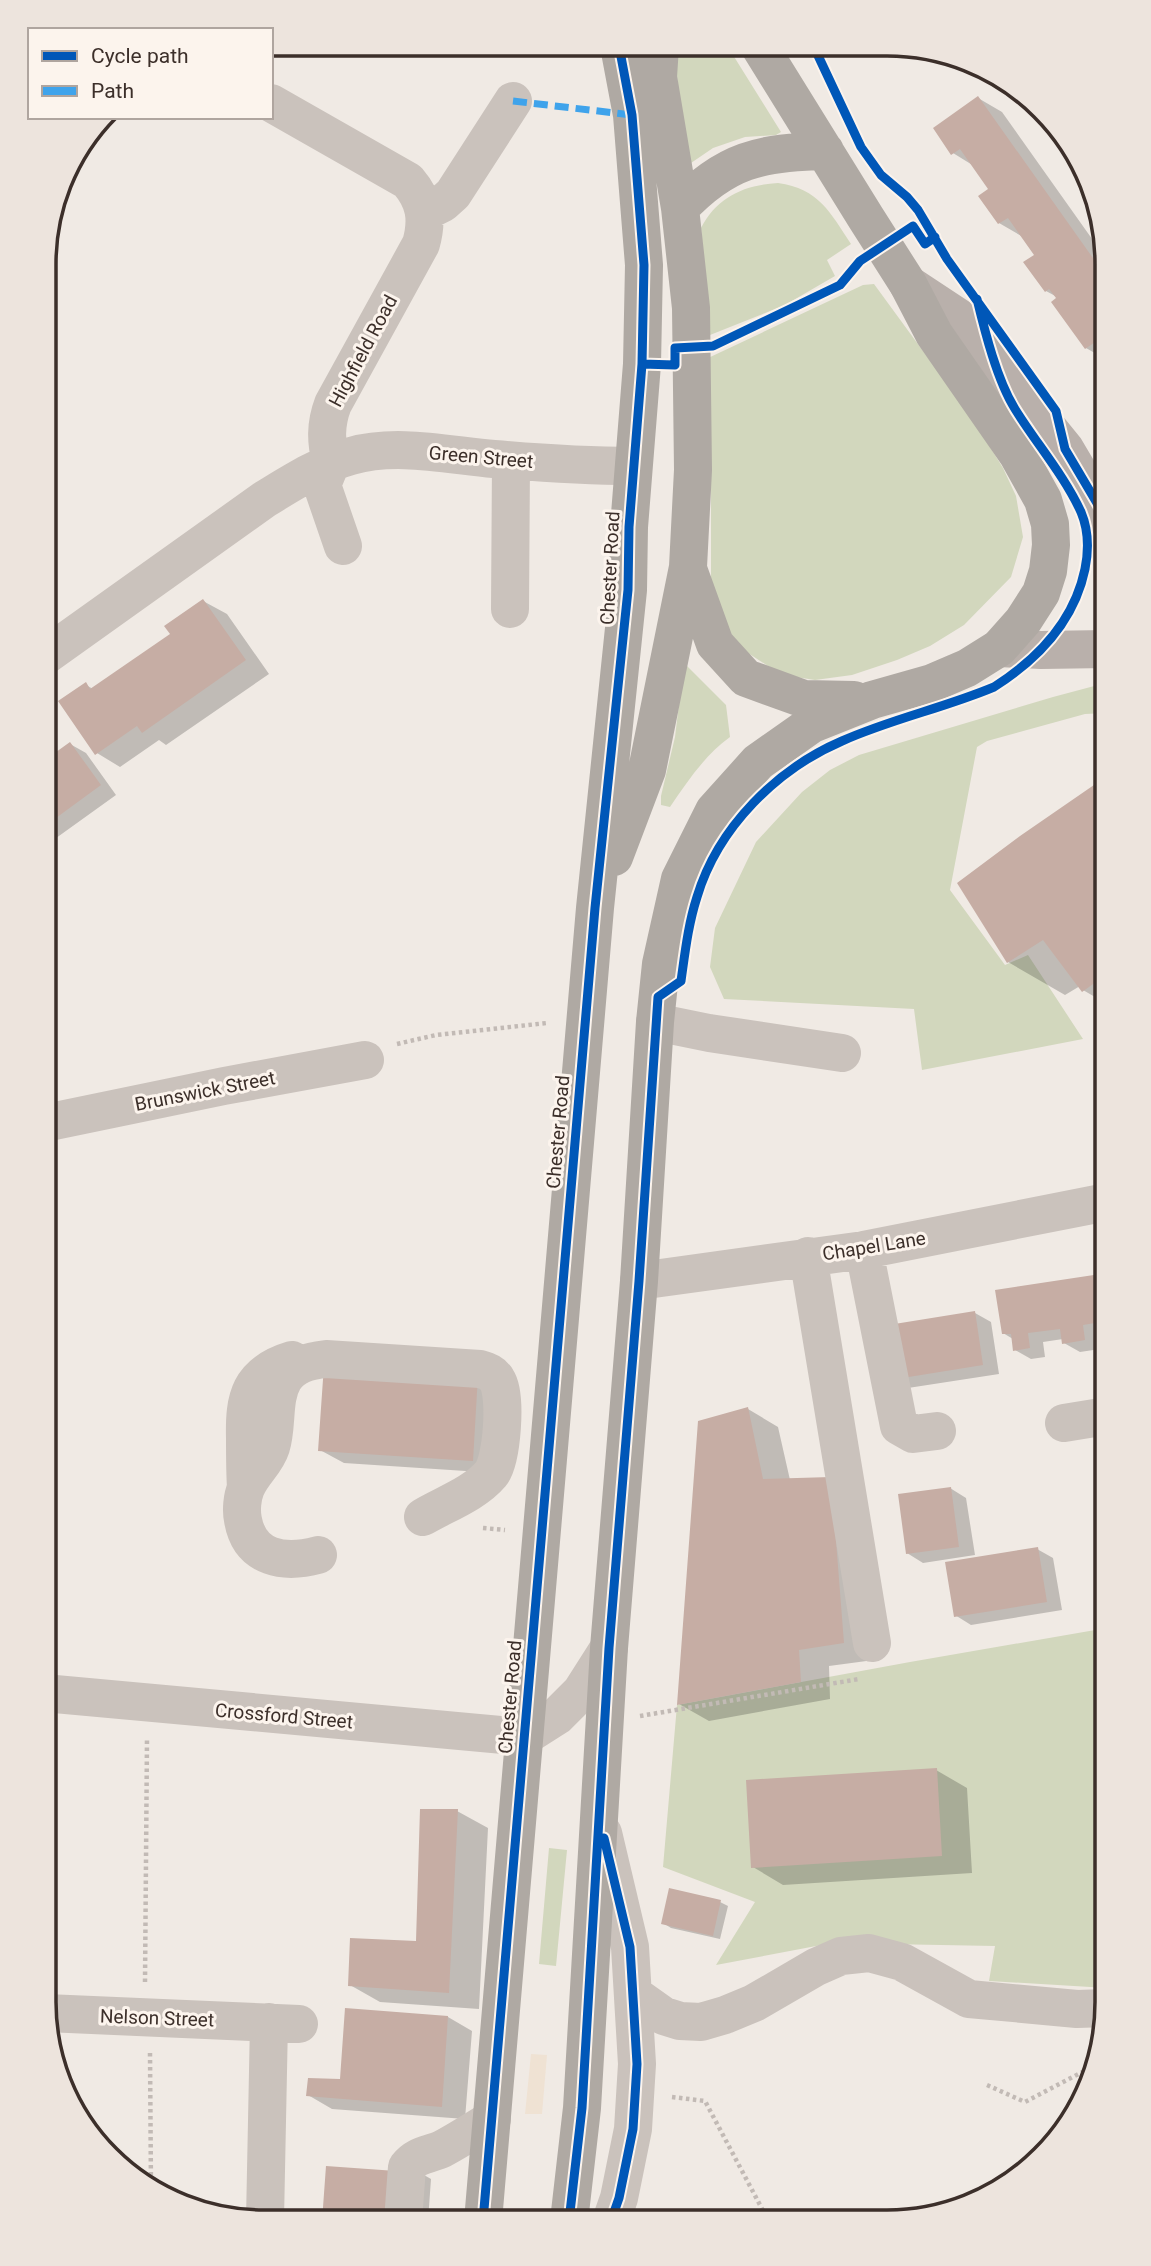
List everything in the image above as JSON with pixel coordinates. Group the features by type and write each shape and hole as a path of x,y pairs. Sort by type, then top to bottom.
{"highway":[{"name":"Chester Road","path":"484,2210 595,908 628,590 629,527 642,364 644,265 632,115 621,56"},
{"name":"Chester Road","path":"595,908 647,770 688,567 692,470 691,308 680,208 654,56"},
{"name":"Chester Road","path":"570,2210 582,2108 609,1648 639,1281 655,1022 661,964 680,878 714,811 758,762 812,724 872,700 932,683 967,668 999,648 1023,621 1041,593 1048,570 1051,524 1044,500 1018,455 934,334 908,284 767,56"},
{"path":"680,208 718,173 736,164 793,152 825,151"},
{"name":"Chester Road","path":"688,567 715,644 746,678 804,699 872,700"}],"main road":[{"path":"908,284 958,317 1065,449 1095,500"},
{"path":"999,648 1095,649"}],"street":[{"path":"273,104 408,181 417,192 425,212 443,203 453,194 513,102"},
{"name":"Highfield Road","path":"342,546 322,485 331,463 326,430 332,404 421,244 425,229 425,212"},
{"name":"Green Street","path":"331,463 353,455 404,451 511,461 633,466"},
{"path":"510,608 511,461"},
{"path":"56,648 265,499 303,475 331,463"},
{"path":"655,1022 842,1053"},
{"name":"Brunswick Street","path":"56,1121 365,1060"},
{"name":"Chapel Lane","path":"639,1281 864,1250 1095,1204"},
{"path":"864,1250 898,1426 912,1434 937,1431"},
{"path":"808,1256 872,1643"},
{"path":"318,1555 299,1560 273,1556 256,1548 245,1534 241,1513 246,1488 272,1445 278,1394 285,1378 297,1366 309,1361 326,1359 480,1369 497,1378 502,1397 499,1457 496,1466 479,1485 423,1517"},
{"path":"1064,1423 1095,1418"},
{"path":"524,1737 558,1716 581,1692 609,1648"},
{"name":"Crossford Street","path":"56,1694 524,1737"},
{"path":"599,1818 630,1947 637,2064 633,2130 615,2210"},
{"path":"633,1994 664,2016 680,2021 701,2022 754,2003 816,1967 841,1956 869,1953 902,1962 969,1999 1095,2008"},
{"name":"Nelson Street","path":"56,2013 284,2023 266,2210"},
{"path":"405,2210 407,2167 411,2162 423,2154 439,2151 492,2119"}],"path":[{"path":"365,1060 383,1047 436,1035 519,1024 585,1021"},
{"path":"479,1528 541,1534"},
{"path":"605,1722 877,1676 872,1643"},
{"path":"147,1703 145,1923 150,2046 150,2176"},
{"path":"987,2085 1025,2102 1083,2072"},
{"path":"635,2093 705,2101 763,2210"}],"green space":[{"path":"676,56 734,56 781,132 776,135 745,137 713,148 691,163 683,163"},
{"path":"778,183 814,196 829,212 851,244 827,260 835,276 785,305 710,335 701,228 715,208 733,195 754,187"},
{"path":"874,284 972,418 1003,468 1016,496 1023,537 1011,577 964,625 930,646 852,675 815,680 789,676 742,649 726,628 711,589 711,484 706,359 863,285"},
{"path":"684,663 726,705 730,737 705,760 670,807 661,805 661,796 675,737"},
{"path":"1095,686 1095,714 987,741 977,747 950,890 1005,965 1028,955 1083,1039 922,1070 914,1009 724,999 710,967 715,928 756,842 802,792 830,770 859,755"},
{"path":"1095,1630 1095,1987 989,1981 995,1946 832,1943 716,1965 755,1902 663,1867 677,1705"},
{"path":"549,1848 567,1850 556,1966 539,1964"}],"shaded area":[{"path":"531,2054 547,2055 542,2114 525,2114"}],"building":[{"path":"978,96 1095,261 1095,342 1085,349 1051,302 1056,298 1049,289 1045,292 1023,262 1034,255 1008,218 998,224 978,196 988,189 960,149 951,155 933,128"},
{"path":"203,599 246,660 142,733 137,726 95,755 58,701 86,682 90,689 170,634 164,626"},
{"path":"70,742 101,785 56,818 56,752"},
{"path":"1095,784 1095,983 1082,992 1043,940 1007,963 957,883"},
{"path":"1095,1275 1095,1323 1083,1325 1085,1340 1062,1344 1060,1329 1028,1333 1030,1348 1013,1351 1011,1334 1002,1334 995,1290"},
{"path":"975,1311 983,1365 890,1380 882,1326"},
{"path":"324,1365 478,1375 473,1461 318,1451"},
{"path":"748,1407 763,1479 831,1477 844,1643 799,1650 801,1682 677,1705 698,1421"},
{"path":"951,1487 959,1547 906,1554 898,1494"},
{"path":"1038,1547 1047,1602 954,1617 945,1562"},
{"path":"937,1768 942,1856 751,1868 746,1780"},
{"path":"420,1809 458,1809 449,1993 348,1986 350,1938 416,1941"},
{"path":"669,1888 721,1900 713,1936 661,1924"},
{"path":"345,2008 448,2016 442,2107 306,2096 308,2078 340,2079"},
{"path":"326,2166 424,2173 422,2210 323,2210"}],"marked path":[{"path":"513,101 632,115"}],"cycle path":[{"path":"484,2210 595,908 628,590 629,527 642,364 644,265 632,115 621,56"},
{"path":"818,56 861,147 881,175 918,210 947,259 1056,411 1065,449 1095,500"},
{"path":"642,364 675,365 675,348 713,346 840,285 860,261 913,226 925,244 935,237"},
{"path":"570,2210 582,2108 609,1648 639,1281 658,997 681,981 697,897 719,847 735,824 773,784 795,767 842,741 994,687 1039,651 1052,637 1072,606 1080,588 1086,562 1088,540 1084,519 1074,498 1009,397 992,356 977,299"},
{"path":"604,1838 630,1947 637,2064 633,2129 615,2210"}]}
